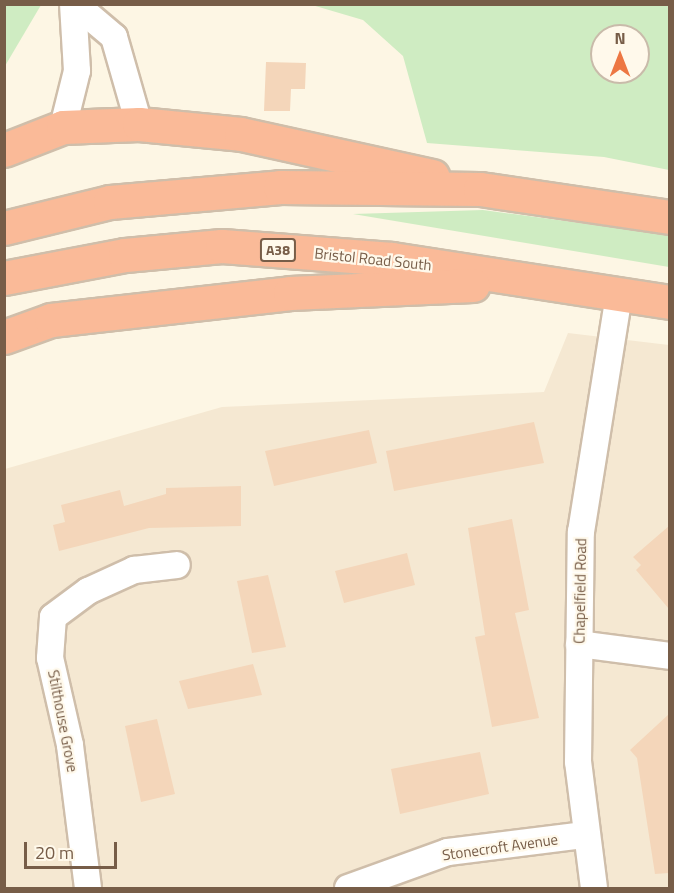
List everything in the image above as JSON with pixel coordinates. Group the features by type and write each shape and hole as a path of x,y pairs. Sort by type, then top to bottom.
{"highway":[{"path":"4,150 63,127 140,123 241,134 381,163 480,189 669,217"},
{"path":"4,228 110,202 269,188 480,189"},
{"name":"Bristol Road South","path":"4,279 125,255 222,246 392,259 553,282 669,302"},
{"path":"4,337 51,320 290,293 553,282"}],"street":[{"path":"74,4 114,37 140,123"},
{"path":"63,127 76,70 74,4"},
{"name":"Chapelfield Road","path":"594,888 585,836 578,762 581,532 588,475 619,295"},
{"name":"Stilthouse Grove","path":"88,888 70,745 50,658 53,617 88,591 134,570 177,565"},
{"path":"579,644 669,656"},
{"name":"Stonecroft Avenue","path":"348,888 448,852 585,836"}],"shaded area":[{"path":"568,333 669,345 669,888 5,888 5,469 222,407 544,392"}],"green space":[{"path":"4,5 41,5 5,66"},
{"path":"312,5 669,5 669,170 604,157 427,143 403,56 363,20"},
{"path":"483,210 669,235 669,267 353,214"}],"building":[{"path":"266,62 306,63 305,89 291,89 290,111 264,111"},
{"path":"534,422 544,463 394,491 386,451"},
{"path":"369,430 377,463 274,486 265,451"},
{"path":"241,486 241,526 149,528 59,551 53,525 65,522 61,505 120,490 124,506 166,494 166,488"},
{"path":"512,519 529,610 515,613 539,718 492,727 475,637 485,635 468,528"},
{"path":"669,526 669,609 636,570 641,565 633,557"},
{"path":"407,553 415,585 344,603 335,571"},
{"path":"268,575 286,647 252,653 237,581"},
{"path":"253,664 262,695 188,709 179,681"},
{"path":"669,714 669,873 655,874 637,758 630,750"},
{"path":"157,719 175,794 141,802 125,726"},
{"path":"480,752 489,794 400,814 391,769"}]}
